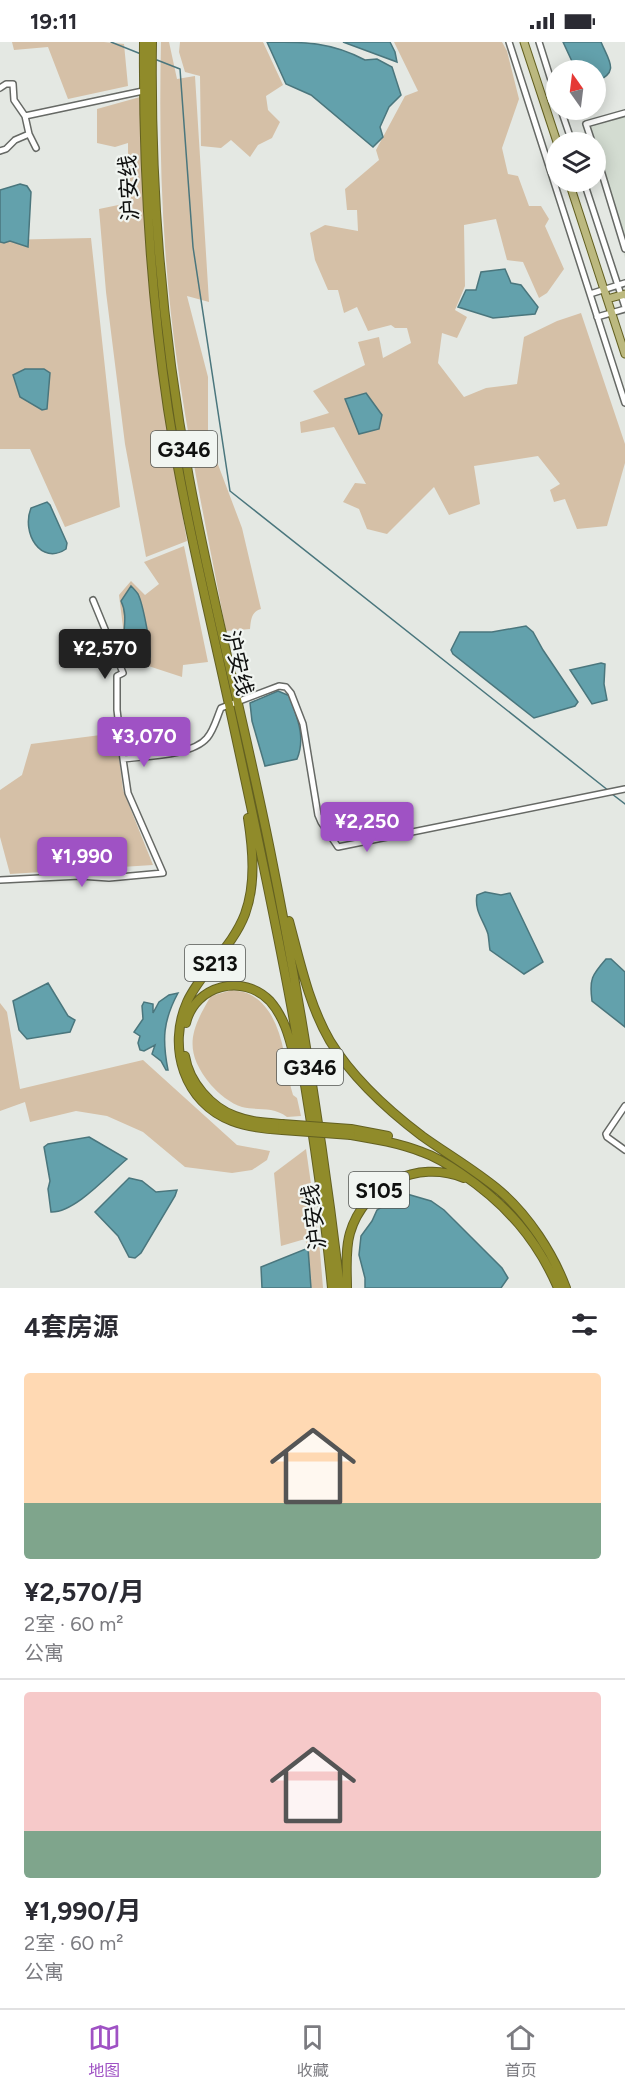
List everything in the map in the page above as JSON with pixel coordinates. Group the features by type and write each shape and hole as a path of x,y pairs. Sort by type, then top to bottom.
{"highway":[{"name":"沪安线","path":"144,42 146,179 152,274 168,408 192,542 270,848 313,1083 328,1182 340,1288"},
{"name":"沪安线","path":"152,42 154,178 167,339 188,475 233,703 235,732 283,960 309,1117 332,1288"},
{"name":"S213","path":"235,732 250,833 253,862 252,886 245,914 232,940 188,1001 179,1030 178,1047 187,1082 212,1110 231,1121 252,1127 351,1132 423,1152 481,1182"},
{"path":"270,848 302,970 314,1007 330,1042 358,1077 390,1111 481,1182 523,1227 545,1261 558,1288"},
{"path":"282,1127 235,1116 204,1095 193,1078 186,1062 183,1046 184,1029 194,1005 204,993 225,986 241,985 255,990 269,1000 288,1031 309,1117"},
{"name":"S105","path":"347,1288 349,1234 359,1210 374,1192 394,1179 415,1173 438,1172 481,1182"},
{"path":"481,1182 500,1191 528,1223 552,1258 566,1288"}],"main road":[{"path":"524,42 554,132"},
{"path":"572,192 625,354"},
{"path":"607,299 623,294"}],"street":[{"path":"509,42 625,403"},
{"path":"539,42 546,64"},
{"path":"0,88 6,84 13,84 14,100 25,116 29,134 36,148"},
{"path":"25,116 143,91"},
{"path":"589,132 586,124 625,113"},
{"path":"0,151 6,149 15,140 29,134"},
{"path":"606,187 625,249"},
{"path":"587,192 623,294 625,308 597,317"},
{"path":"590,294 625,283"},
{"path":"0,880 80,876 109,879 163,873 128,793 117,710 117,676 123,673 93,600"},
{"path":"123,759 177,752 199,744 210,735 221,708 279,686 286,687 291,693 303,724 318,815 338,847 625,789"},
{"path":"625,1106 606,1134 625,1150"}],"shaded area":[{"path":"12,42 124,44 128,86 68,99 48,47 14,50"},
{"path":"161,42 169,42 177,79 195,76 209,302 187,296 208,377 208,438 242,528 261,609 253,614 250,629 226,631 182,394 171,314 163,212"},
{"path":"180,42 263,42 283,85 266,96 268,110 280,122 272,138 258,145 250,157 231,140 221,148 201,146 200,76 185,72 179,52"},
{"path":"394,42 502,42 507,51 519,99 502,148 508,174 518,176 529,206 541,206 549,219 545,226 564,269 547,293 539,298 523,262 507,260 496,219 464,225 465,286 455,310 467,317 457,338 442,333 438,363 464,397 486,388 517,384 524,337 557,321 581,313 625,444 625,463 607,526 577,529 565,499 554,502 550,490 560,484 538,456 474,466 480,504 449,515 434,487 387,534 367,529 359,509 343,502 355,483 366,484 334,427 301,433 300,422 329,413 313,391 365,365 358,342 379,337 383,358 411,343 407,328 395,328 391,325 368,331 357,307 344,313 338,290 328,290 315,260 310,233 325,225 358,231 357,210 347,210 345,189 379,160 376,150 405,96 418,91"},
{"path":"140,97 149,289 163,400 187,541 146,557 125,444 106,292 99,209 128,203 128,143 115,147 97,143 97,109"},
{"path":"625,110 625,258 605,192 606,132 586,132 583,122 606,120 606,115"},
{"path":"91,238 120,507 65,527 30,449 0,449 0,240"},
{"path":"184,546 208,662 183,665 182,677 127,659 119,595 131,581 145,595 159,584 144,562"},
{"path":"116,733 123,790 153,865 10,874 0,837 0,790 22,775 31,744"},
{"path":"232,990 251,995 269,1012 280,1036 291,1088 293,1095 297,1098 301,1116 287,1117 271,1110 238,1106 217,1091 202,1073 193,1051 194,1031 211,996"},
{"path":"0,1003 7,1012 20,1089 143,1060 237,1145 270,1151 267,1160 252,1170 232,1173 185,1167 143,1132 107,1116 76,1111 30,1122 25,1102 0,1111"},
{"path":"306,1149 319,1240 323,1288 311,1288 308,1248 305,1239 281,1246 274,1173"}],"water":[{"path":"267,42 329,46 365,60 377,59 392,67 401,95 389,107 380,127 383,137 373,147 311,95 286,84"},
{"path":"343,42 390,42 397,62"},
{"path":"563,42 601,42 611,65 606,76 606,60 571,60"},
{"path":"20,184 27,186 31,192 28,247 10,241 0,242 0,190"},
{"path":"505,269 511,283 521,285 538,307 535,314 493,318 458,307 466,290 476,290 481,272"},
{"path":"25,369 44,369 50,373 47,409 42,410 20,397 13,375"},
{"path":"366,393 382,415 379,429 359,434 345,399"},
{"path":"47,502 67,543 66,549 57,553 41,550 35,544 29,527 31,508"},
{"path":"131,586 138,594 146,625 150,657 145,660 128,658 121,601"},
{"path":"526,626 533,632 578,702 575,706 534,718 453,654 451,650 460,632 492,632"},
{"path":"605,664 604,684 607,700 592,704 570,670"},
{"path":"278,691 290,696 300,728 300,751 297,759 265,766 252,721 250,703"},
{"path":"485,892 501,895 510,893 543,962 524,974 490,950 488,934 476,901 477,895"},
{"path":"606,959 611,959 625,972 625,1027 592,1001 593,978"},
{"path":"48,983 68,1016 75,1020 70,1032 27,1039 19,1030 13,1001"},
{"path":"178,993 169,1012 165,1030 168,1070 166,1070 161,1061 152,1054 155,1045 144,1051 140,1050 138,1043 140,1036 134,1032 143,1019 144,1002 153,1004 153,1013 159,1002 169,995"},
{"path":"89,1137 127,1159 81,1200 60,1211 51,1212 48,1189 50,1181 44,1147 48,1144"},
{"path":"129,1178 142,1181 156,1192 177,1190 141,1253 135,1258 129,1257 118,1236 95,1212"},
{"path":"407,1194 431,1201 444,1210 502,1268 508,1278 501,1288 365,1288 359,1255 361,1236 377,1210"},
{"path":"308,1248 311,1288 262,1288 261,1267"}],"waterway":[{"path":"111,42 141,54"},
{"path":"157,60 180,69 193,247 230,491 609,791"},
{"path":"612,794 625,804"}]}
